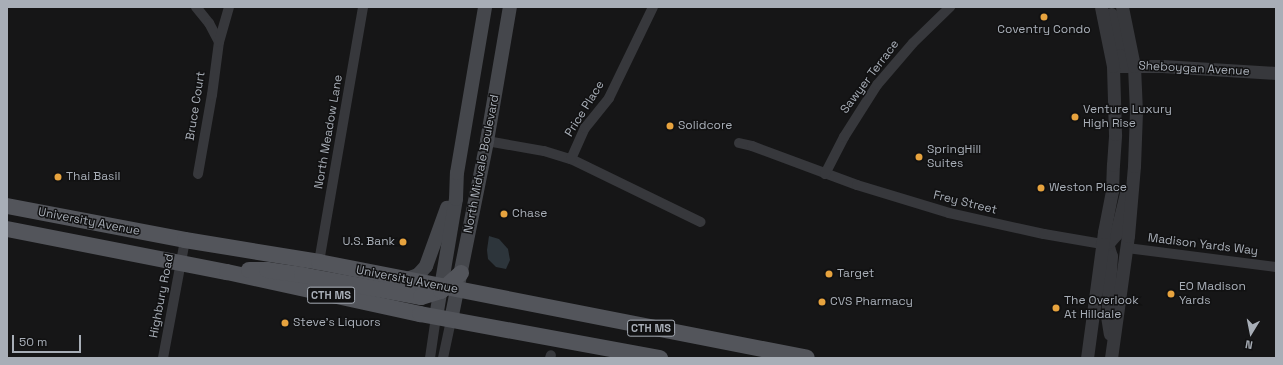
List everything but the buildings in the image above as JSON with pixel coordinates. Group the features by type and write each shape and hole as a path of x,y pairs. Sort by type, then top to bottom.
{"main road":[{"name":"North Midvale Boulevard","path":"444,318 456,198 457,173 485,7"},
{"name":"North Midvale Boulevard","path":"461,273 487,141 510,7"},
{"path":"408,279 418,275 426,266 443,223 457,173"},
{"name":"University Avenue","path":"7,206 185,240 320,262 408,279 447,289 807,358"},
{"name":"University Avenue","path":"7,229 227,272 444,318 660,358"},
{"path":"227,272 254,270 275,271 412,296 428,296 447,289 461,273"}],"street":[{"path":"196,7 209,23 219,42"},
{"name":"Bruce Court","path":"198,174 212,95 219,42 229,7"},
{"name":"North Meadow Lane","path":"320,262 363,7"},
{"name":"Price Place","path":"571,159 585,128 609,98 653,7"},
{"name":"Sawyer Terrace","path":"825,174 844,137 882,79 913,43 950,7"},
{"path":"1087,358 1102,244 1112,191 1114,165 1115,134 1113,66 1101,7"},
{"path":"1106,7 1112,17 1121,59 1134,66"},
{"path":"1111,352 1127,248 1132,198 1136,112 1134,66 1122,7"},
{"name":"Sheboygan Avenue","path":"1113,66 1276,73"},
{"path":"487,141 544,151 571,159 701,222"},
{"name":"Frey Street","path":"739,143 752,146 825,174 949,213 1044,234 1102,244"},
{"path":"1102,244 1109,242 1116,234 1134,152"},
{"name":"Highbury Road","path":"163,358 185,240"},
{"path":"1102,244 1108,247 1111,256 1107,316 1111,352"},
{"name":"Madison Yards Way","path":"1127,248 1276,267"},
{"path":"430,358 444,318"},
{"path":"443,358 444,318"}],"shaded area":[{"path":"489,236 499,239 508,249 510,260 506,269 496,267 488,259 487,250"}],"place":[{"name":"Coventry Condo","path":"1044,17"},
{"name":"Venture Luxury High Rise","path":"1075,117"},
{"name":"Solidcore","path":"670,126"},
{"name":"SpringHill Suites","path":"919,157"},
{"name":"Thai Basil","path":"58,177"},
{"name":"Weston Place","path":"1041,188"},
{"name":"Chase","path":"504,214"},
{"name":"U.S. Bank","path":"403,242"},
{"name":"Target","path":"829,274"},
{"name":"EO Madison Yards","path":"1171,294"},
{"name":"CVS Pharmacy","path":"822,302"},
{"name":"The Overlook At Hilldale","path":"1056,308"},
{"name":"Steve's Liquors","path":"285,323"}]}
